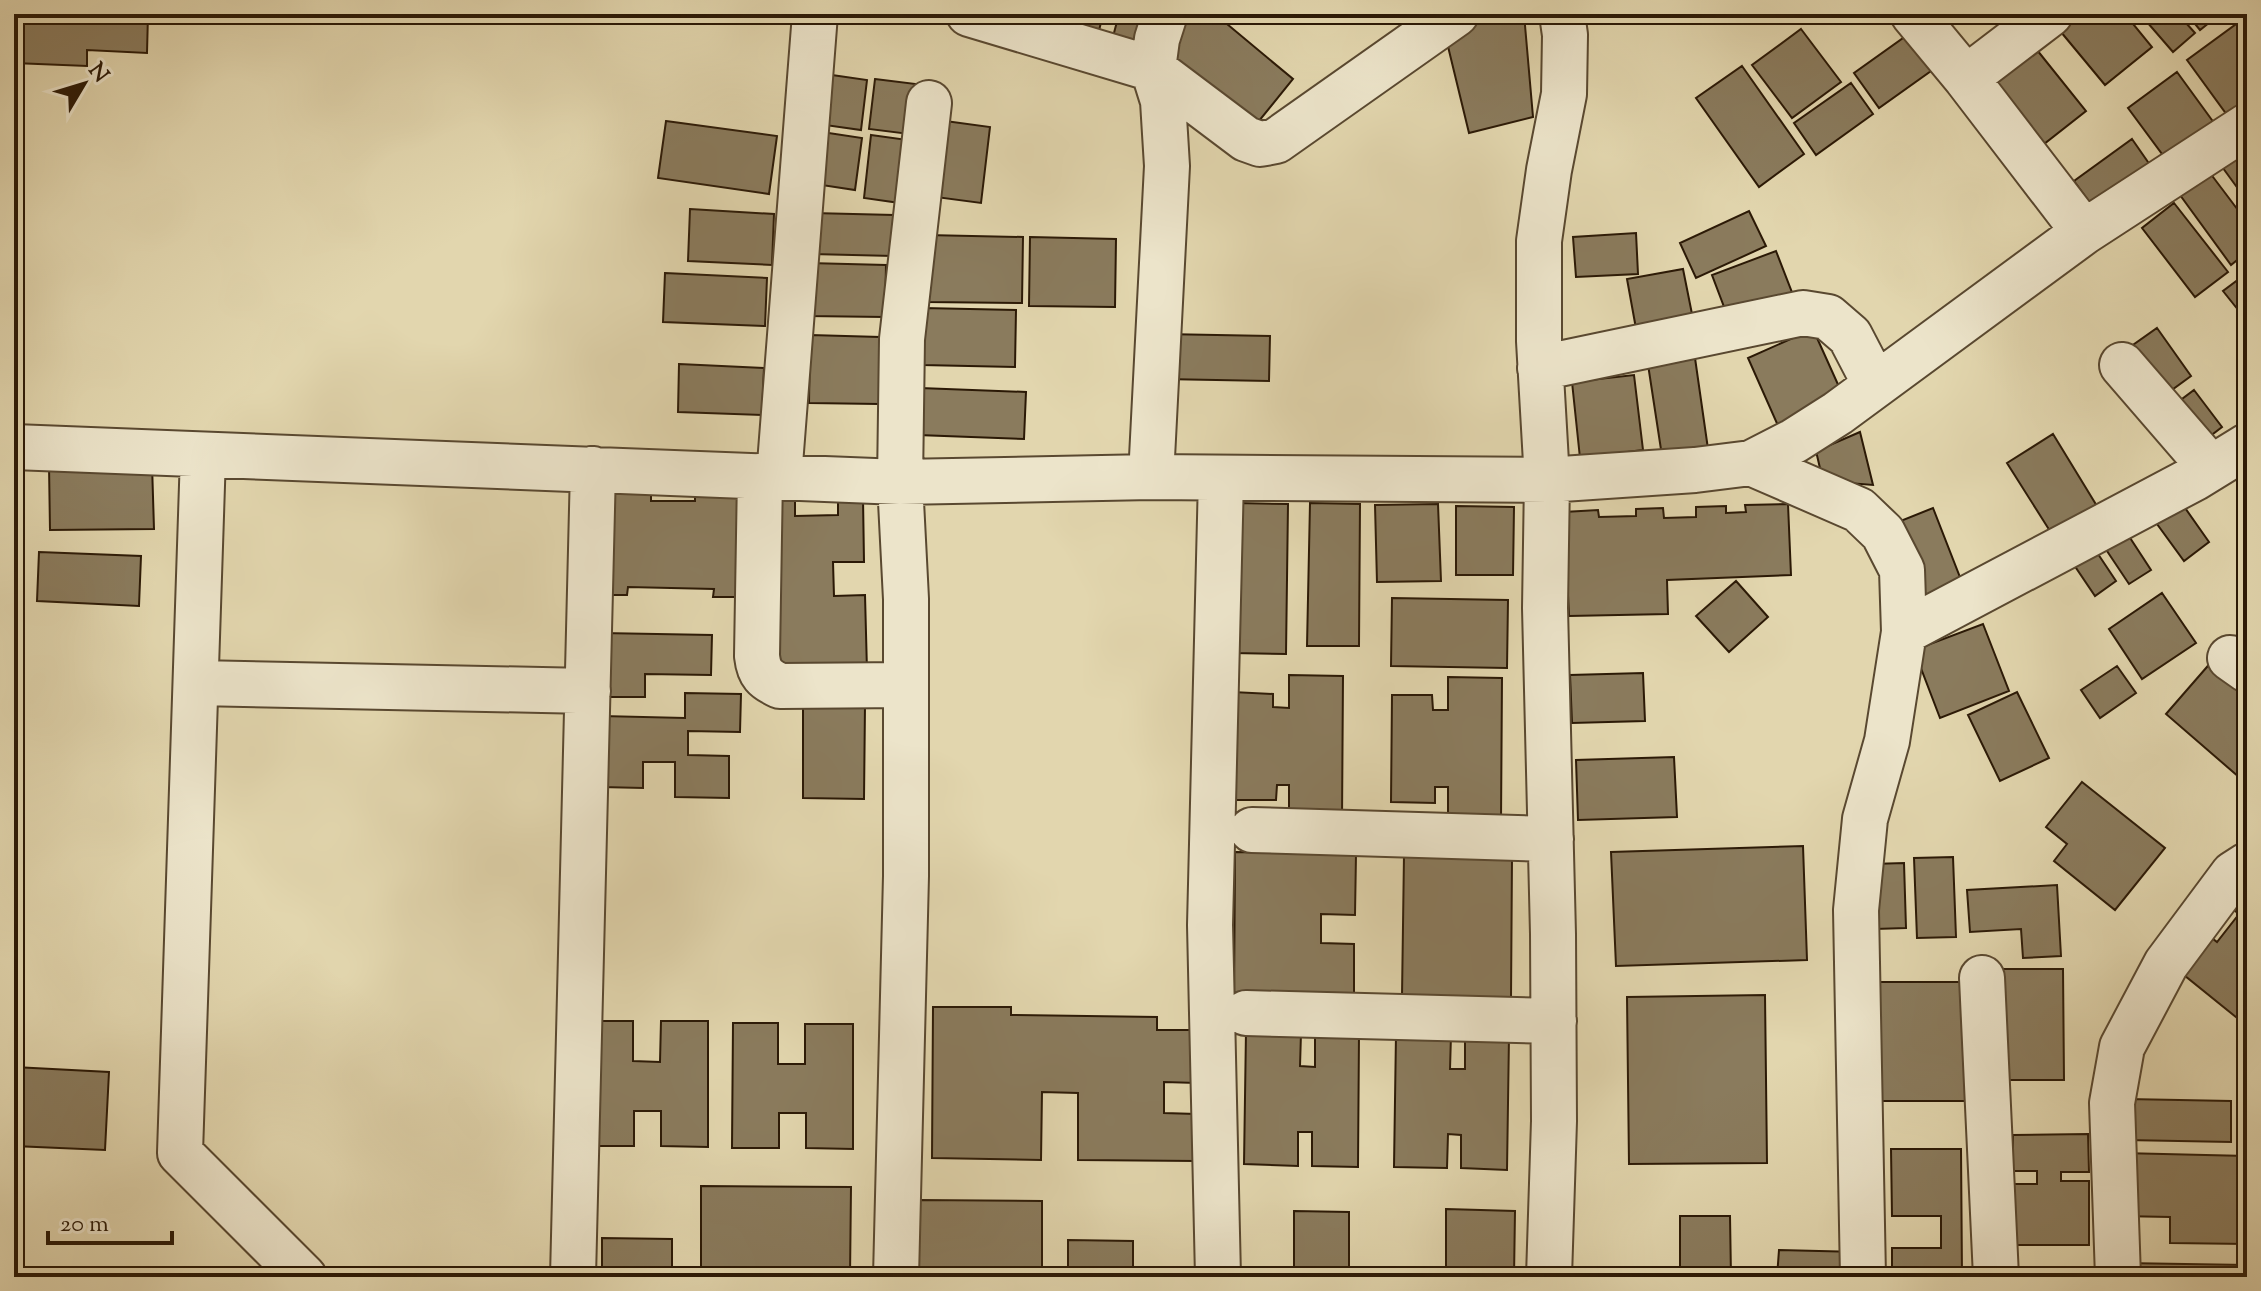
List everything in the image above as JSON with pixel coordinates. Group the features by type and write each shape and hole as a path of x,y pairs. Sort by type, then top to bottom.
{"street":[{"path":"815,14 769,477 757,656 759,670 766,679 780,686 906,685"},
{"path":"969,14 1049,26 1153,69 1246,139 1260,144 1276,141 1400,32 1456,14"},
{"path":"1151,477 1167,166 1163,101 1153,69 1157,39 1165,14"},
{"path":"1549,1277 1554,1021 1545,608 1547,480 1540,368 1539,241 1564,94 1565,35 1562,14"},
{"path":"1913,14 2084,232"},
{"path":"1966,78 2050,14"},
{"path":"896,1277 906,891 906,599 900,482 902,339 929,103"},
{"path":"14,447 900,482 1151,477 1547,480 1751,463 1794,441 2084,232 2247,126"},
{"path":"1540,368 1803,313 1828,317 1850,336 1875,384"},
{"path":"1904,632 2229,457 2122,365"},
{"path":"203,455 180,1153 304,1277"},
{"path":"1751,463 1859,510 1883,533 1902,570 1904,632 1887,741 1865,819 1856,910 1863,1277"},
{"path":"573,1277 593,469"},
{"path":"1218,1277 1210,925 1221,478"},
{"path":"197,683 588,691"},
{"path":"1252,830 1551,839"},
{"path":"2118,1277 2112,1103 2122,1047 2166,964 2233,874 2247,865"},
{"path":"1982,978 1996,1277"},
{"path":"1246,1013 1554,1021"}],"building":[{"path":"14,14 148,14 147,53 87,50 87,66 14,63"},
{"path":"1063,14 1103,14 1097,39 1059,29"},
{"path":"1119,14 1158,14 1147,57 1110,48"},
{"path":"1191,14 1215,14 1293,79 1250,132 1157,55"},
{"path":"1472,14 1524,14 1533,117 1469,133 1444,30"},
{"path":"1573,14 1611,14 1575,21"},
{"path":"2070,14 2125,14 2152,47 2105,85 2056,26"},
{"path":"2140,14 2178,14 2195,33 2173,52"},
{"path":"2187,14 2220,14 2200,30"},
{"path":"2239,22 2247,33 2247,107 2230,119 2187,60"},
{"path":"1801,29 1841,82 1792,118 1752,65"},
{"path":"1913,31 1938,66 1879,108 1854,73"},
{"path":"2033,45 2086,111 2044,144 1991,78"},
{"path":"1742,66 1804,154 1759,187 1696,98"},
{"path":"2177,72 2217,127 2168,162 2128,108"},
{"path":"832,75 867,80 861,130 825,125"},
{"path":"875,79 916,84 909,134 869,129"},
{"path":"1851,83 1873,114 1816,155 1794,123"},
{"path":"938,120 990,127 981,203 928,196"},
{"path":"666,121 777,136 769,194 658,178"},
{"path":"822,132 862,138 855,190 815,184"},
{"path":"871,135 915,141 907,204 864,198"},
{"path":"2132,139 2157,175 2100,217 2074,181"},
{"path":"2243,147 2247,153 2247,201 2220,164"},
{"path":"2210,173 2247,222 2247,252 2231,265 2180,195"},
{"path":"2174,203 2228,272 2195,297 2142,228"},
{"path":"690,209 774,214 772,265 688,261"},
{"path":"1749,211 1766,246 1696,278 1680,243"},
{"path":"812,213 894,215 893,256 812,254"},
{"path":"1636,233 1638,274 1576,277 1573,237"},
{"path":"926,235 1023,237 1022,303 926,302"},
{"path":"1030,237 1116,239 1115,307 1029,306"},
{"path":"1776,251 1793,295 1729,320 1712,275"},
{"path":"808,263 886,265 885,317 807,316"},
{"path":"1683,269 1694,324 1637,334 1627,279"},
{"path":"14,270 20,270 18,323 14,323"},
{"path":"665,273 767,278 765,326 663,322"},
{"path":"2247,273 2247,321 2223,291"},
{"path":"923,308 1016,310 1015,367 922,365"},
{"path":"2157,328 2191,376 2158,400 2123,352"},
{"path":"1813,329 1845,400 1779,428 1748,358"},
{"path":"1163,334 1270,336 1269,381 1163,379"},
{"path":"810,335 880,337 879,404 809,403"},
{"path":"1694,351 1708,449 1662,456 1647,358"},
{"path":"679,364 764,368 762,415 678,412"},
{"path":"1634,375 1643,450 1580,458 1572,382"},
{"path":"920,388 1026,392 1024,439 918,435"},
{"path":"2194,390 2222,427 2205,440 2178,402"},
{"path":"1860,432 1873,485 1823,481 1816,451"},
{"path":"2053,434 2100,511 2055,539 2007,463"},
{"path":"152,464 154,529 50,530 49,465"},
{"path":"598,487 651,489 651,501 695,501 695,490 750,491 750,526 737,526 736,559 749,559 749,597 713,597 714,589 628,587 627,595 597,595"},
{"path":"863,498 864,562 833,562 834,596 865,595 867,671 770,673 765,500 795,499 795,516 838,515 838,499"},
{"path":"1235,503 1288,504 1286,654 1233,653"},
{"path":"1310,503 1360,504 1359,646 1307,646"},
{"path":"1438,504 1441,581 1377,582 1375,505"},
{"path":"1788,504 1791,575 1667,580 1668,614 1569,616 1564,512 1598,510 1599,517 1636,516 1636,509 1663,508 1664,518 1696,517 1696,507 1726,506 1726,513 1746,512 1745,505"},
{"path":"2183,505 2209,542 2184,561 2157,524"},
{"path":"1456,506 1514,507 1513,575 1456,575"},
{"path":"1933,508 1963,585 1922,601 1893,524"},
{"path":"2121,524 2151,570 2129,584 2099,539"},
{"path":"2088,539 2116,581 2095,596 2066,553"},
{"path":"39,552 141,556 139,606 37,601"},
{"path":"1736,581 1768,617 1729,652 1696,616"},
{"path":"2162,593 2196,643 2142,679 2109,629"},
{"path":"1392,598 1508,600 1507,668 1391,666"},
{"path":"1983,624 2009,691 1940,718 1914,650"},
{"path":"601,633 712,635 711,675 645,674 645,697 600,697"},
{"path":"2213,660 2247,690 2247,784 2166,714"},
{"path":"2117,666 2136,693 2100,718 2081,690"},
{"path":"1643,673 1645,721 1572,723 1570,675"},
{"path":"1289,675 1343,676 1342,819 1289,819 1289,785 1277,785 1276,800 1232,800 1233,692 1273,694 1273,707 1289,708"},
{"path":"1448,677 1502,678 1501,821 1448,820 1448,787 1435,787 1435,803 1391,802 1392,695 1432,695 1433,710 1448,710"},
{"path":"2017,692 2049,758 2000,781 1968,715"},
{"path":"685,693 741,694 740,732 688,731 688,755 729,756 729,798 675,797 675,762 643,762 643,788 601,787 602,716 685,718"},
{"path":"803,703 865,704 864,799 803,798"},
{"path":"1674,757 1677,817 1578,820 1576,760"},
{"path":"2082,782 2165,848 2115,910 2054,861 2067,844 2046,827"},
{"path":"1803,846 1807,960 1616,966 1611,852"},
{"path":"1235,852 1356,854 1355,915 1321,914 1321,943 1354,944 1354,1001 1234,999"},
{"path":"1404,855 1512,857 1511,998 1402,996"},
{"path":"1953,857 1956,937 1917,938 1914,858"},
{"path":"1904,863 1906,928 1875,929 1872,864"},
{"path":"2057,885 2061,956 2023,958 2021,929 1970,932 1967,890"},
{"path":"2247,886 2247,1026 2179,971 2208,935 2217,942 2239,914 2230,907"},
{"path":"1999,969 2063,969 2064,1080 1999,1080"},
{"path":"1878,982 1969,982 1970,1101 1879,1101"},
{"path":"1765,995 1767,1163 1629,1164 1627,997"},
{"path":"933,1007 1011,1007 1011,1015 1157,1017 1157,1030 1196,1030 1197,1083 1164,1082 1164,1113 1196,1114 1196,1161 1078,1160 1078,1093 1042,1092 1041,1160 932,1158"},
{"path":"588,1021 633,1021 633,1061 660,1062 661,1021 708,1021 708,1147 661,1146 661,1111 634,1111 634,1146 587,1146"},
{"path":"733,1023 778,1023 778,1064 805,1064 805,1024 853,1024 853,1149 806,1148 806,1113 779,1113 779,1148 732,1148"},
{"path":"1246,1031 1301,1033 1300,1066 1315,1067 1315,1033 1359,1034 1358,1167 1312,1166 1312,1132 1298,1132 1298,1166 1244,1164"},
{"path":"1396,1034 1451,1035 1450,1069 1465,1069 1465,1035 1509,1036 1507,1170 1461,1168 1461,1135 1448,1134 1447,1168 1394,1167"},
{"path":"14,1067 109,1072 105,1150 14,1146"},
{"path":"2127,1099 2231,1101 2231,1142 2126,1140"},
{"path":"2088,1134 2089,1172 2061,1172 2061,1181 2089,1181 2089,1245 2014,1245 2014,1184 2037,1184 2037,1171 2013,1171 2013,1135"},
{"path":"1891,1149 1961,1149 1962,1277 1892,1277 1892,1248 1941,1248 1941,1216 1892,1216"},
{"path":"2121,1153 2247,1156 2247,1244 2170,1243 2170,1217 2120,1216"},
{"path":"701,1186 851,1187 850,1277 701,1277"},
{"path":"917,1200 1042,1201 1042,1277 917,1277"},
{"path":"1446,1209 1515,1211 1514,1277 1446,1277"},
{"path":"1294,1211 1349,1212 1349,1277 1294,1277"},
{"path":"1680,1216 1730,1216 1731,1277 1680,1277"},
{"path":"602,1238 672,1239 672,1277 602,1277"},
{"path":"1068,1240 1133,1241 1133,1277 1068,1277"},
{"path":"1779,1250 1859,1252 1859,1277 1777,1277"},
{"path":"2123,1263 2247,1265 2247,1277 2123,1277"},
{"path":"1370,1267 1418,1268 1418,1277 1370,1277"}]}
